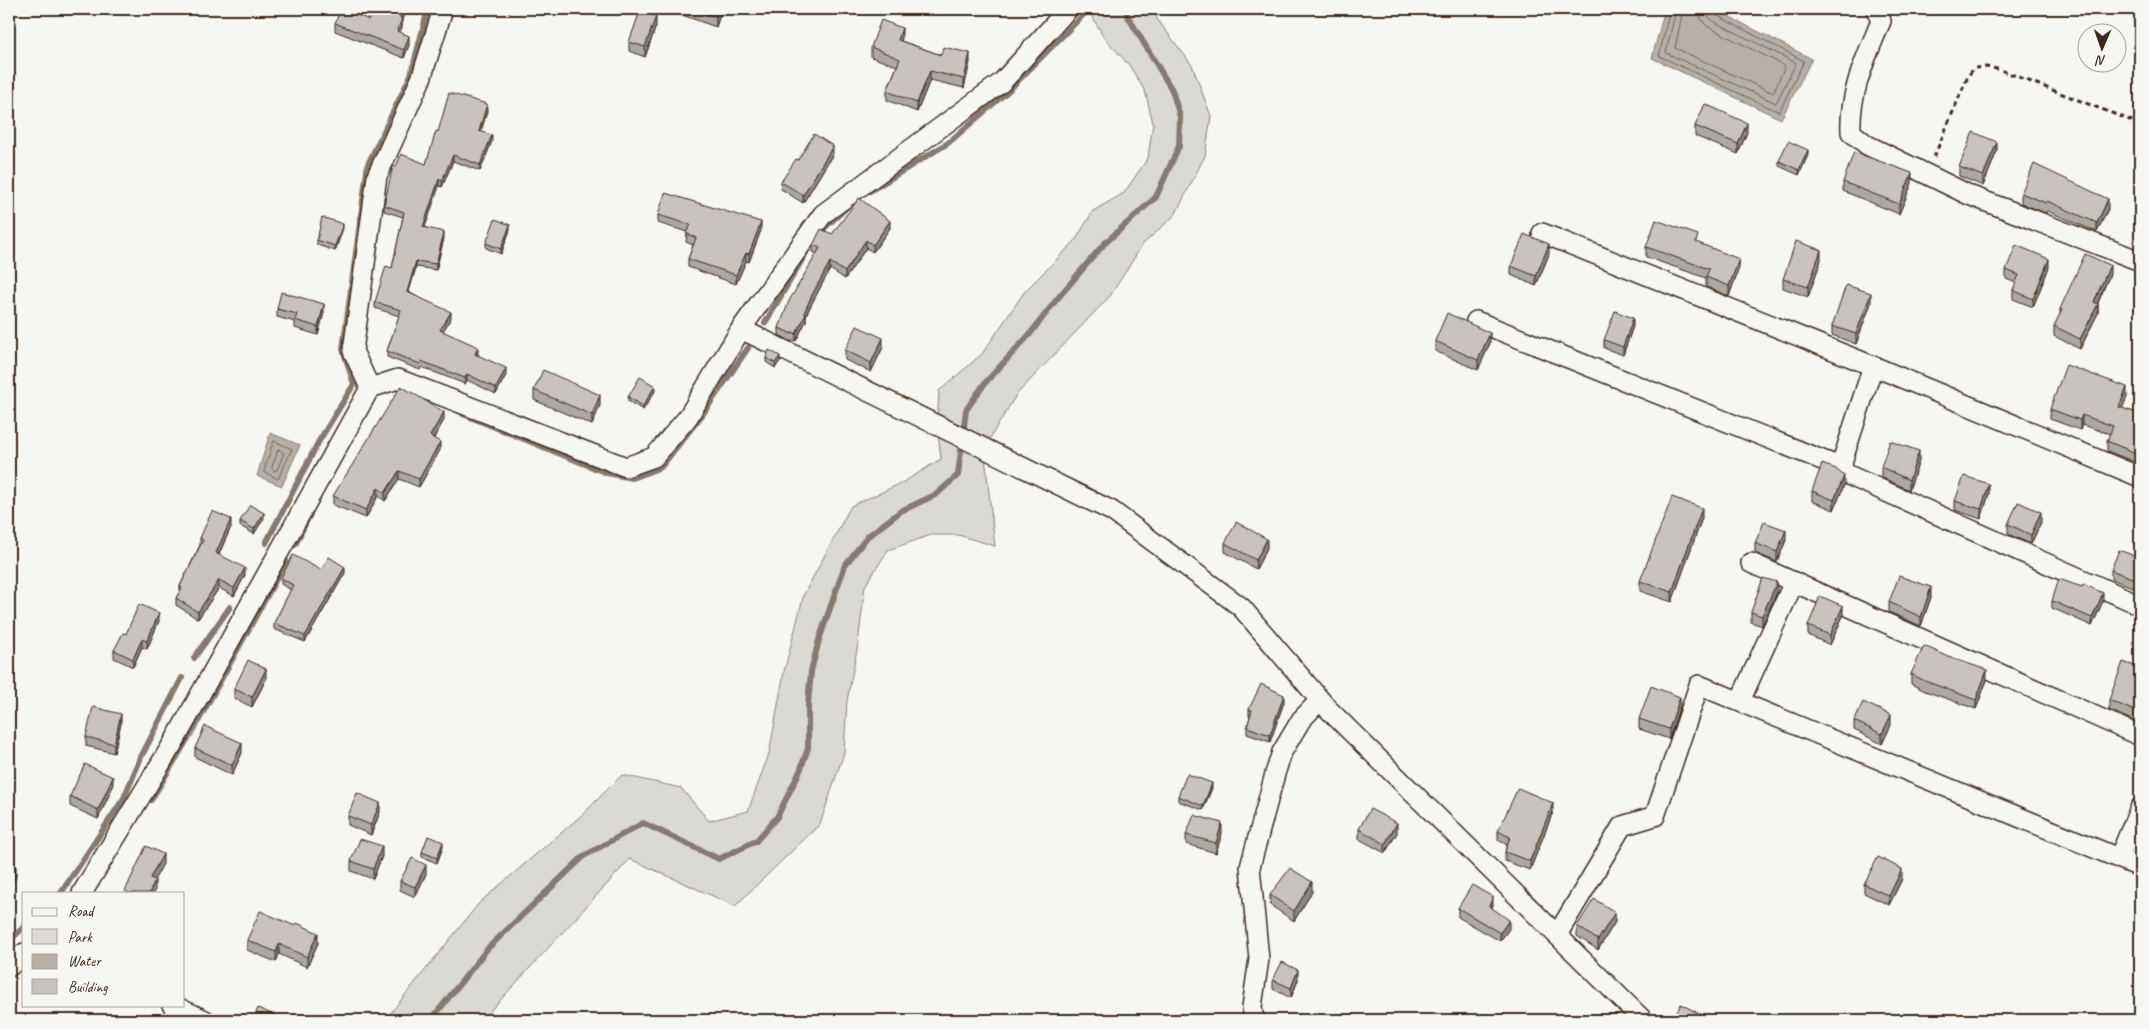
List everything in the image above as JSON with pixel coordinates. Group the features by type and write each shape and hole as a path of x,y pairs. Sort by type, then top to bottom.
{"street":[{"path":"370,388 353,351 378,176 421,79 443,9"},
{"path":"83,892 175,740 370,388 398,379 626,467 654,457 682,423 741,328 823,214 1002,82 1068,9"},
{"path":"1876,9 1881,22 1852,97 1851,132 1867,145 1969,195 2140,261"},
{"path":"1542,233 1873,366 2140,477"},
{"path":"1476,321 1842,468 1846,474 1897,498 2140,605"},
{"path":"741,328 1112,511 1241,607 1320,700 1643,1020"},
{"path":"1842,468 1843,458 1873,366"},
{"path":"1751,563 2140,736"},
{"path":"1740,701 1794,582"},
{"path":"1557,935 1622,826 1655,816 1699,684 2140,867"},
{"path":"1254,1020 1252,1007 1259,959 1250,867 1274,774 1282,752 1301,720 1320,700"},
{"path":"2119,858 2140,808"},
{"path":"9,967 22,955"},
{"path":"174,1006 205,1020"}],"path":[{"path":"1927,175 1968,76 1974,68 1998,69 2140,124"}],"green space":[{"path":"1088,9 1153,9 1157,19 1192,65 1211,116 1205,156 1175,215 1143,244 1110,296 1016,395 984,448 995,546 958,535 931,535 888,550 865,586 858,644 847,701 844,753 820,824 735,906 630,859 482,1020 385,1020 480,902 582,815 622,775 681,788 709,821 748,811 769,754 784,672 804,594 851,506 902,483 941,459 937,425 939,391 982,354 1025,291 1075,241 1093,211 1124,193 1148,158 1153,123 1145,91 1129,65 1103,36"}],"water":[{"path":"1665,9 1714,9 1812,59 1781,119 1652,58"},
{"path":"270,433 300,445 282,486 257,476"}],"building":[{"path":"341,9 369,20 373,9 403,9 400,18 402,19 397,31 409,36 404,50 335,23"},
{"path":"693,9 719,9 716,17"},
{"path":"640,11 656,16 645,47 629,42"},
{"path":"881,20 902,28 898,40 941,55 943,47 970,53 964,79 930,71 917,103 887,91 900,59 871,47"},
{"path":"449,93 487,104 479,131 492,135 480,165 453,155 442,181 439,179 423,227 444,232 436,264 416,261 407,292 451,312 440,330 478,347 475,354 506,368 496,388 467,374 465,378 421,361 420,364 387,351 401,310 375,302 386,266 392,268 404,212 384,205 393,166 396,167 401,154 426,164 436,131 438,132"},
{"path":"1705,104 1747,123 1738,144 1695,126"},
{"path":"1973,132 1997,142 1983,176 1959,167"},
{"path":"814,134 833,146 803,195 781,182 796,159 798,160"},
{"path":"1788,141 1808,150 1799,170 1779,161"},
{"path":"1854,152 1912,173 1899,204 1843,182"},
{"path":"2034,164 2108,199 2097,223 2047,201 2046,203 2021,193"},
{"path":"665,193 761,222 749,254 746,253 736,275 688,259 696,238 686,233 691,225 658,215"},
{"path":"859,198 890,221 873,245 866,240 845,272 830,262 812,295 804,313 806,314 796,334 779,328 789,301 820,248 813,245 821,229 832,234"},
{"path":"322,217 343,224 335,246 317,240"},
{"path":"495,219 510,225 501,249 486,243"},
{"path":"1656,220 1698,235 1696,242 1739,259 1729,286 1706,277 1709,269 1646,247"},
{"path":"1524,234 1549,244 1536,276 1511,266"},
{"path":"1796,241 1821,250 1808,287 1783,279"},
{"path":"2016,245 2049,259 2033,299 2013,290 2019,275 2006,270"},
{"path":"2085,254 2110,265 2094,302 2098,304 2080,339 2054,326"},
{"path":"1846,285 1871,293 1856,334 1832,326"},
{"path":"281,292 324,304 318,327 295,320 297,314 277,309"},
{"path":"1615,311 1633,318 1623,347 1604,340"},
{"path":"1447,313 1490,333 1478,360 1435,341"},
{"path":"857,326 883,338 871,363 845,350"},
{"path":"769,350 780,356 775,363 766,358"},
{"path":"2066,365 2127,387 2119,407 2140,414 2140,455 2107,441 2113,426 2082,415 2080,420 2050,409"},
{"path":"543,370 600,395 592,415 534,390"},
{"path":"640,377 655,386 643,406 628,397"},
{"path":"401,386 444,412 430,436 440,442 419,479 399,471 385,493 378,488 366,510 333,496"},
{"path":"1890,441 1919,451 1909,480 1881,467"},
{"path":"1822,464 1836,469 1844,476 1834,500 1812,491"},
{"path":"1964,476 1989,484 1981,509 1955,501"},
{"path":"1672,497 1702,508 1672,592 1640,581"},
{"path":"2018,502 2041,512 2031,535 2008,524"},
{"path":"250,505 264,513 254,529 240,521"},
{"path":"212,511 231,519 216,553 245,568 234,588 219,580 198,612 176,598 203,540 200,538"},
{"path":"1236,522 1267,539 1256,560 1225,543"},
{"path":"1764,522 1786,530 1777,552 1755,543"},
{"path":"2119,550 2140,558 2140,581 2111,570"},
{"path":"293,555 321,570 329,557 345,567 305,636 274,623 293,585 281,578"},
{"path":"1899,576 1931,587 1921,617 1889,602"},
{"path":"1763,578 1777,582 1762,616 1751,612"},
{"path":"2059,579 2082,587 2083,584 2103,593 2092,618 2052,601"},
{"path":"1820,596 1843,606 1830,635 1808,626"},
{"path":"139,604 159,613 147,641 142,639 133,659 114,650 123,633 126,634"},
{"path":"1924,646 1987,670 1976,700 1911,674"},
{"path":"248,660 266,669 252,697 234,689"},
{"path":"2123,662 2140,668 2139,713 2109,700"},
{"path":"1261,684 1284,695 1270,735 1247,727 1252,710 1249,709"},
{"path":"1651,686 1680,697 1669,729 1639,719"},
{"path":"1863,702 1891,715 1882,734 1854,721"},
{"path":"93,707 121,714 114,744 86,737"},
{"path":"205,726 242,743 232,765 195,748"},
{"path":"85,764 113,777 98,810 70,796"},
{"path":"1187,774 1212,783 1203,806 1178,796"},
{"path":"1518,788 1553,803 1530,861 1505,852 1510,837 1498,831"},
{"path":"357,793 380,803 371,825 348,816"},
{"path":"1370,809 1397,823 1385,844 1359,829"},
{"path":"1194,815 1222,823 1216,843 1186,835"},
{"path":"428,836 443,842 437,858 422,852"},
{"path":"360,839 382,846 373,869 351,861"},
{"path":"146,846 163,854 150,878 155,880 149,892 125,891"},
{"path":"1878,857 1902,869 1889,896 1864,884"},
{"path":"412,858 426,865 415,887 400,881"},
{"path":"9,863 16,867 9,881"},
{"path":"1290,868 1312,882 1294,911 1270,895"},
{"path":"1472,885 1493,897 1489,906 1509,920 1500,933 1458,908"},
{"path":"1594,899 1615,912 1598,940 1577,926"},
{"path":"260,911 295,926 297,923 318,933 307,957 279,944 276,952 247,940"},
{"path":"1282,962 1298,970 1291,988 1273,980"},
{"path":"1681,1004 1711,1020 1672,1020"},
{"path":"258,1008 276,1016 274,1020 253,1020"},
{"path":"1611,1014 1624,1020 1608,1020"}],"waterway":[{"path":"266,543 319,441 354,384 343,349 368,164 411,75 428,9"},
{"path":"870,191 948,143 1009,90 1089,9"},
{"path":"431,1020 488,948 584,856 643,823 719,859 756,841 777,817 800,771 808,748 808,704 811,671 819,640 845,565 868,536 901,511 937,494 958,475 966,410 985,383 1030,334 1104,244 1156,197 1179,146 1180,117 1172,90 1127,15 1127,9"},
{"path":"820,232 847,207"},
{"path":"765,323 806,253"},
{"path":"463,414 607,473 632,478 661,467 702,415 748,348"},
{"path":"295,545 310,514"},
{"path":"151,800 196,725 286,561"},
{"path":"194,658 230,607"},
{"path":"62,892 124,798 141,757 182,678"},
{"path":"9,941 22,929"}]}
